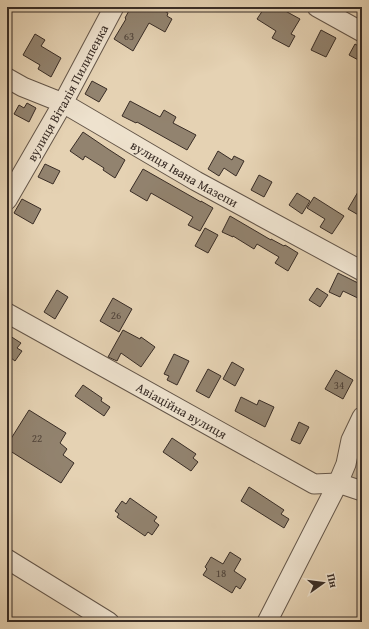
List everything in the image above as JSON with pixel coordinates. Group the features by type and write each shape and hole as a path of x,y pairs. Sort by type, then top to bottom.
{"street":[{"name":"вулиця Віталія Пилипенка","path":"7,200 63,103 114,7"},
{"path":"317,7 362,32"},
{"name":"вулиця Івана Мазепи","path":"7,78 23,87 63,103 196,181 362,270"},
{"name":"Авіаційна вулиця","path":"7,313 314,484 338,483 362,491"},
{"path":"267,622 338,483 346,464 351,440 362,417"},
{"path":"7,559 102,620"}],"shaded area":[{"path":"362,427 362,483 345,481"}],"building":[{"path":"131,7 157,7 168,13 167,16 172,19 165,32 149,23 133,51 114,39 126,19 125,18"},
{"path":"268,7 278,7 300,19 291,34 295,36 289,47 272,38 276,31 257,19 263,10 265,12"},
{"path":"321,30 336,38 326,57 311,50"},
{"path":"35,34 45,40 41,46 61,58 51,77 38,69 40,65 23,55"},
{"path":"355,44 362,48 362,62 349,55"},
{"path":"92,81 107,89 99,102 85,94"},
{"path":"130,101 160,117 164,110 176,117 173,123 196,135 187,150 137,122 136,123 122,116"},
{"path":"27,103 36,108 29,122 14,114 19,105 24,108"},
{"path":"83,132 125,160 115,178 103,170 104,168 85,156 83,160 70,151"},
{"path":"218,151 232,160 234,156 244,161 236,176 224,168 219,176 208,169"},
{"path":"45,164 60,171 53,184 38,177"},
{"path":"143,169 213,208 200,231 188,225 193,217 151,193 147,201 130,191"},
{"path":"259,175 272,182 264,197 251,190"},
{"path":"362,185 362,217 348,209"},
{"path":"297,193 310,201 302,214 289,205"},
{"path":"314,197 344,216 332,234 320,227 325,219 307,208"},
{"path":"22,199 41,209 33,224 14,213"},
{"path":"230,216 271,240 284,246 285,245 298,253 288,271 275,263 279,257 257,244 254,249 233,236 222,232"},
{"path":"205,228 218,235 208,253 195,246"},
{"path":"338,273 362,285 362,300 343,291 340,297 329,292"},
{"path":"317,288 328,295 320,307 309,300"},
{"path":"57,290 68,297 55,319 44,312"},
{"path":"113,298 132,309 119,332 100,321"},
{"path":"123,330 140,339 141,337 155,347 141,367 121,353 117,361 108,357"},
{"path":"7,334 21,343 17,348 22,351 15,361 11,358 7,365"},
{"path":"174,354 189,361 177,385 167,380 169,376 164,374"},
{"path":"232,362 244,369 235,386 223,379"},
{"path":"208,369 221,376 209,398 196,391"},
{"path":"336,370 353,380 343,399 325,389"},
{"path":"83,385 102,398 101,401 110,407 104,416 75,396"},
{"path":"241,397 257,405 259,400 274,407 265,427 235,411"},
{"path":"29,410 66,433 60,443 67,449 63,455 74,463 61,483 7,449 7,445"},
{"path":"299,422 309,427 300,444 291,440"},
{"path":"172,438 196,454 193,458 198,462 191,471 163,452"},
{"path":"249,487 284,510 281,514 289,519 284,528 241,501"},
{"path":"130,498 157,517 154,521 159,525 152,535 148,532 145,536 117,517 119,514 115,511 122,501 126,504"},
{"path":"230,552 241,559 234,571 246,579 240,589 236,586 232,593 203,575 207,569 205,567 211,557 223,564"}]}
